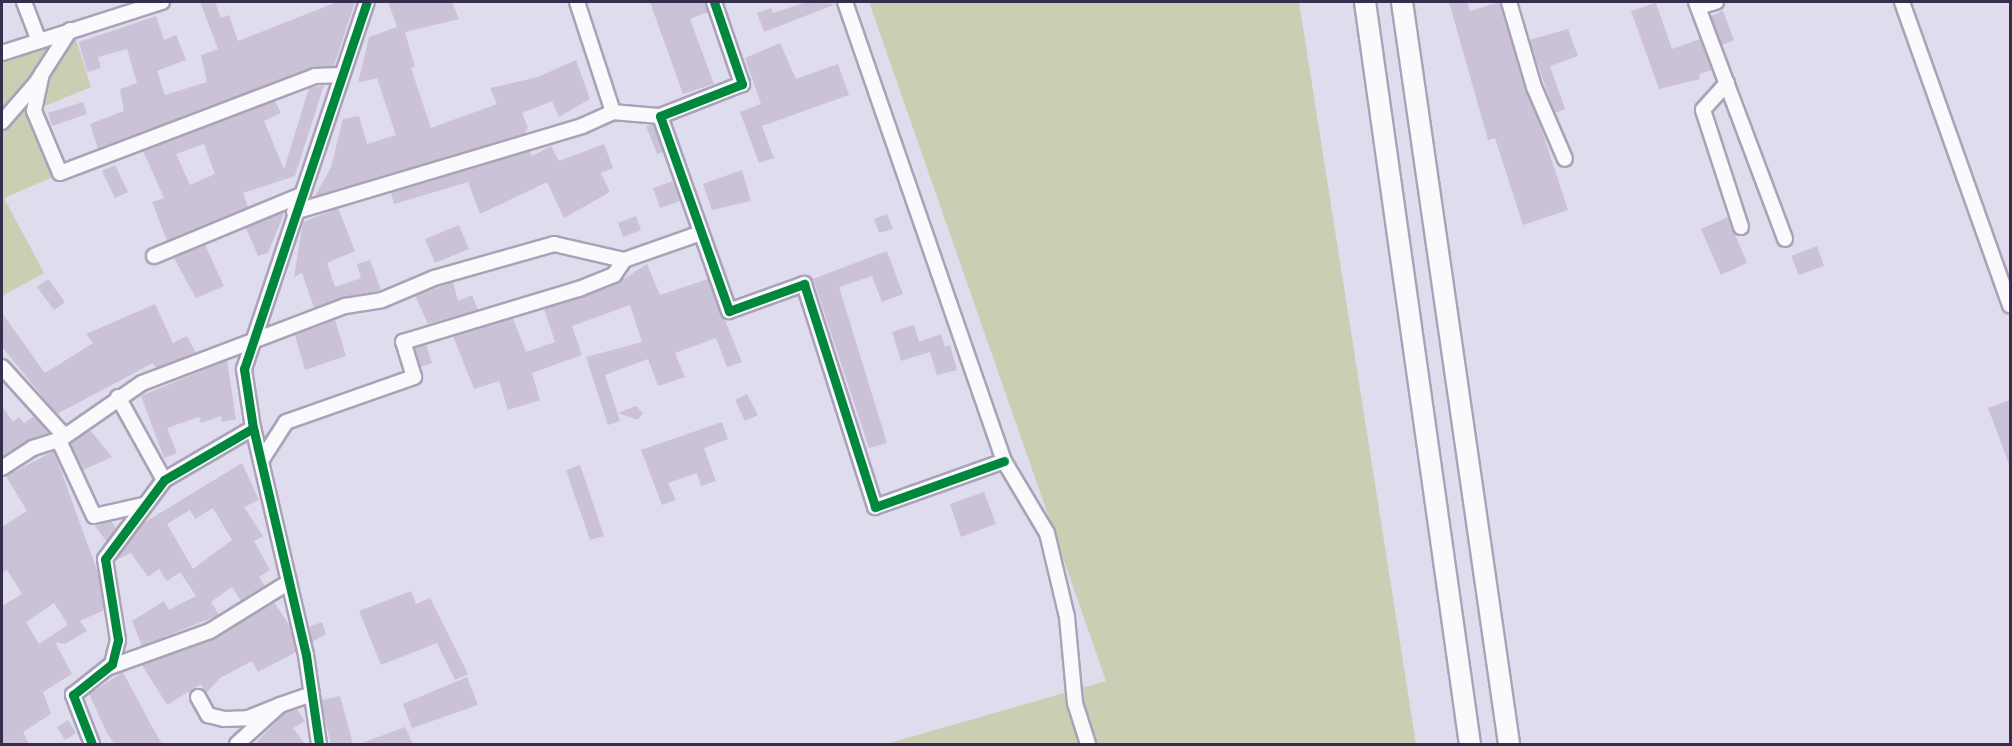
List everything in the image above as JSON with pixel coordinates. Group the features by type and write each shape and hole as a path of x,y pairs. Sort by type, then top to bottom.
{"main road":[{"path":"1365,2 1470,744"},
{"path":"1402,2 1509,744"}],"street":[{"path":"24,2 39,40"},
{"path":"2,53 162,2"},
{"path":"319,744 312,694 253,428 244,369 299,196 366,2"},
{"path":"577,2 613,112"},
{"path":"294,212 582,126 613,112 660,116 742,84 714,2"},
{"path":"845,2 1004,461 1047,533 1067,617 1075,703 1088,744"},
{"path":"1509,2 1534,87 1565,159"},
{"path":"1716,2 1697,4 1785,239"},
{"path":"1902,2 2010,305"},
{"path":"2,122 42,73 70,30"},
{"path":"42,73 34,111 60,173 315,76 341,75"},
{"path":"1727,83 1703,110 1741,227"},
{"path":"660,116 729,311 804,284 875,507 1004,461"},
{"path":"154,256 299,196"},
{"path":"2,468 33,448 61,439 118,397 142,383 345,306 382,300 434,278 554,244 624,260 701,233"},
{"path":"261,461 286,422 414,377 403,342 579,289 614,275 624,260"},
{"path":"2,367 61,432 61,439 94,516 144,505"},
{"path":"118,397 164,480"},
{"path":"107,668 118,640 105,559 164,480 253,428"},
{"path":"92,744 73,695 107,668 210,630 289,582"},
{"path":"198,697 208,715 224,719 248,718 312,694"},
{"path":"237,744 280,705"}],"green space":[{"path":"869,2 1299,2 1416,744 886,744 1106,681"},
{"path":"75,36 91,87 40,108 64,172 4,198 44,273 2,296 2,61"}],"building":[{"path":"200,2 215,2 221,18 229,15 238,41 337,2 355,2 334,66 312,68 98,149 90,124 124,111 120,89 137,83 127,49 98,57 101,68 87,72 79,42 156,16 164,40 176,35 186,60 157,71 165,95 207,82 201,55 218,49"},
{"path":"388,2 452,2 459,19 405,32 415,67 411,68 431,128 497,104 490,88 538,77 576,60 590,99 559,117 552,101 522,113 528,128 524,134 315,196 331,167 343,119 359,116 367,144 396,135 377,78 358,83 369,37 397,27"},
{"path":"650,2 704,2 708,12 690,19 714,84 683,94"},
{"path":"807,2 836,4 764,32 757,13 771,8 773,13"},
{"path":"1449,2 1467,2 1470,11 1500,2 1568,210 1523,225 1495,138 1488,140"},
{"path":"1656,3 1672,49 1700,39 1712,70 1699,74 1700,79 1659,89 1631,11"},
{"path":"1723,11 1734,40 1722,45 1711,16"},
{"path":"1568,29 1578,56 1550,66 1565,109 1555,113 1529,40"},
{"path":"780,43 796,79 838,64 849,95 762,126 774,158 759,163 740,112 761,104 745,58"},
{"path":"324,85 295,176 243,193 248,207 167,241 152,202 164,198 143,151 275,101 281,113 264,121 284,169 309,88","holes":["204,144 215,174 190,185 176,154"]},
{"path":"83,102 87,114 52,126 48,113"},
{"path":"653,124 663,152 657,154 646,126"},
{"path":"604,144 613,168 601,173 610,192 564,218 547,182 480,214 468,182 394,204 391,193 530,151 532,156 551,146 559,161"},
{"path":"115,165 128,192 115,198 102,171"},
{"path":"742,170 751,201 712,210 703,184"},
{"path":"673,181 680,201 660,208 653,188"},
{"path":"338,208 355,251 327,263 335,287 361,278 357,264 370,260 381,290 314,308 302,273 294,277 303,222"},
{"path":"285,211 268,253 258,256 246,228"},
{"path":"887,214 893,229 879,233 874,219"},
{"path":"636,216 641,230 623,237 618,223"},
{"path":"1728,217 1747,263 1721,275 1701,229"},
{"path":"459,225 469,249 435,263 425,239"},
{"path":"205,245 224,286 196,298 174,258"},
{"path":"1817,246 1824,266 1799,275 1791,256"},
{"path":"887,251 903,294 882,302 872,276 839,287 887,443 869,448 813,279"},
{"path":"647,264 660,295 708,279 742,362 727,367 716,338 675,353 685,377 658,386 648,359 605,375 620,421 608,425 586,357 642,342 630,305 572,326 582,355 532,373 540,400 508,410 499,381 474,389 453,336 513,318 526,352 555,342 544,309 617,283"},
{"path":"48,279 65,302 54,310 37,287"},
{"path":"453,282 458,301 472,295 478,310 428,324 415,296"},
{"path":"155,304 173,343 187,336 196,353 156,368 153,363 57,414 2,347 2,313 45,373 93,343 86,334"},
{"path":"335,320 346,356 305,370 295,335"},
{"path":"914,325 919,342 941,334 945,347 950,345 957,370 937,375 930,352 901,361 892,332"},
{"path":"426,345 432,363 420,367 414,348"},
{"path":"227,360 236,419 222,422 221,416 201,423 199,417 167,428 177,453 164,458 141,396"},
{"path":"747,394 758,415 745,421 735,400"},
{"path":"2010,400 2010,464 2009,464 1988,408"},
{"path":"2,406 13,422 19,417 24,423 35,416 50,433 2,458"},
{"path":"636,406 643,413 638,420 618,413"},
{"path":"722,422 728,439 704,448 716,481 701,486 697,473 668,483 676,500 662,505 641,450"},
{"path":"90,430 112,457 83,470 70,444"},
{"path":"54,451 99,576 104,610 80,621 87,631 65,644 55,642 72,674 43,692 51,714 23,732 29,744 2,744 2,606 22,594 7,570 2,573 2,527 27,511 6,476","holes":["54,603 68,625 39,644 26,622"]},
{"path":"242,463 259,500 244,507 263,536 254,541 270,570 259,577 265,586 241,601 232,587 211,602 219,615 142,646 132,621 164,601 169,610 196,596 180,572 167,581 159,569 148,577 131,553 114,561 142,524","holes":["213,508 232,540 193,569 167,524 190,510 195,519"]},
{"path":"580,465 604,536 590,540 566,470"},
{"path":"984,492 996,524 961,537 950,504"},
{"path":"111,521 116,529 107,542 95,526"},
{"path":"411,591 416,604 430,598 468,674 455,680 437,643 381,665 359,611"},
{"path":"274,602 291,628 296,652 258,672 252,661 220,678 206,693 201,684 167,705 142,665 213,639"},
{"path":"322,622 326,634 312,642 309,627"},
{"path":"123,672 162,744 114,744 106,731 89,694"},
{"path":"467,677 478,705 412,728 403,704"},
{"path":"340,696 353,744 331,744 322,700"},
{"path":"297,709 305,721 293,728 305,744 255,744 285,713"},
{"path":"68,720 76,733 65,740 57,727"},
{"path":"405,727 413,744 362,744 362,743"}],"cycle path":[{"path":"319,744 306,655 253,428 244,369 367,2"},
{"path":"714,2 742,84 660,116 729,311 804,284 875,507 1004,461"},
{"path":"92,744 73,695 112,664 118,640 105,559 164,480 253,428"}]}
